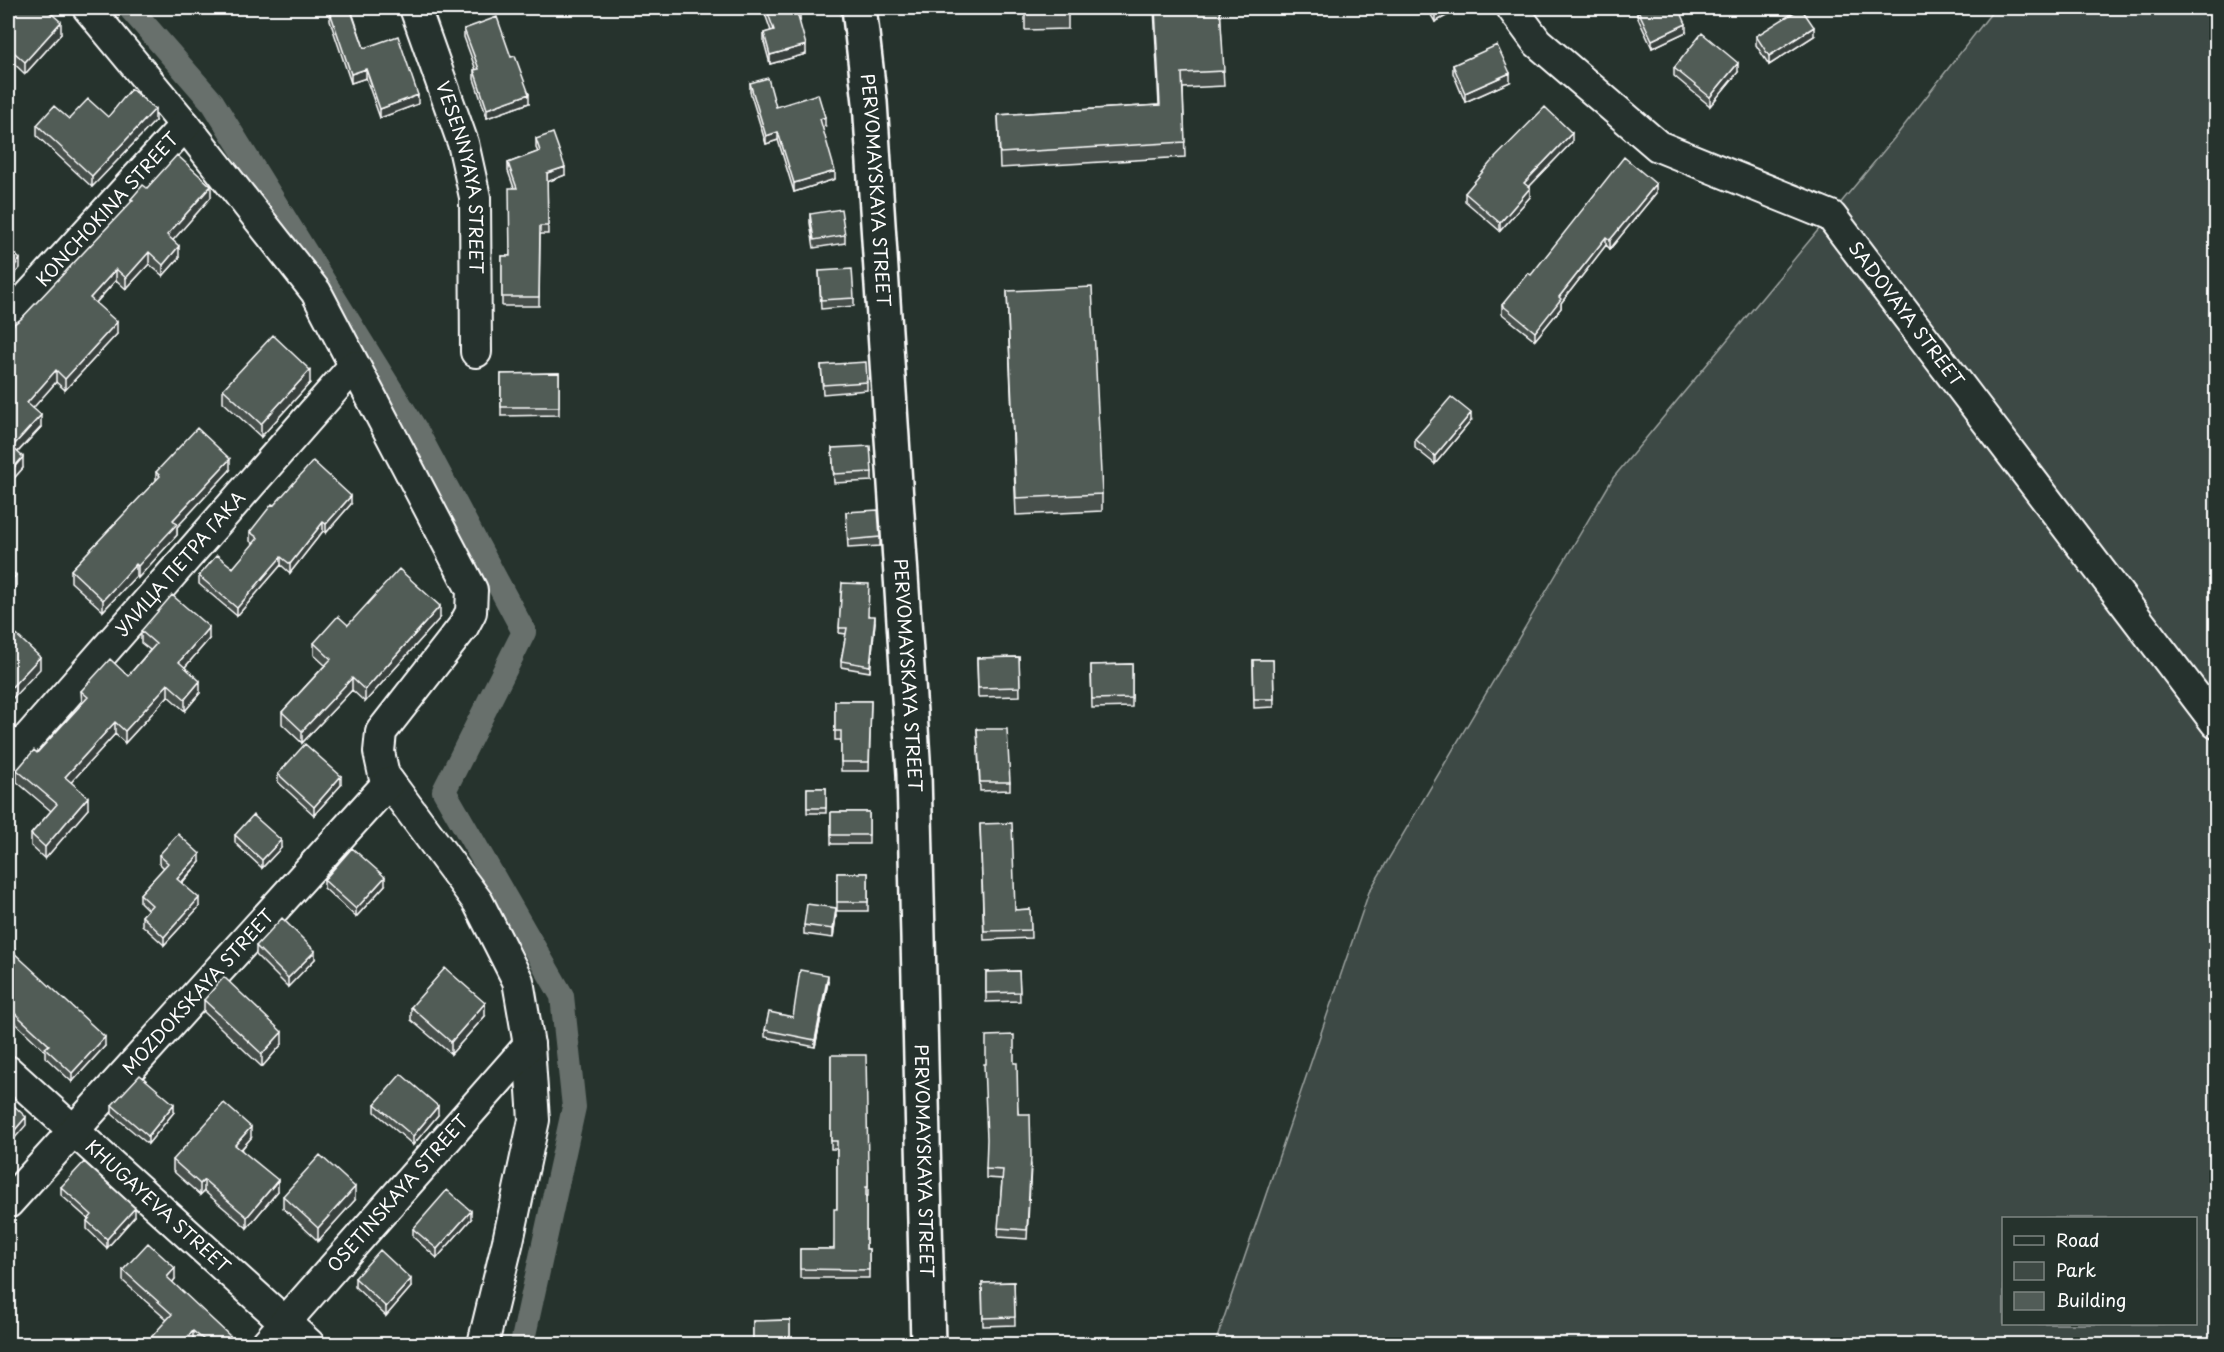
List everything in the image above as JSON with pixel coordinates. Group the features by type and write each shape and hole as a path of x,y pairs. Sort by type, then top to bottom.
{"main road":[{"name":"PERVOMAYSKAYA STREET","path":"859,8 870,102 914,774 928,1344"}],"street":[{"path":"88,8 185,125 316,292 472,590 471,612 463,627 381,732 379,752 384,775 478,902 518,981 529,1045 534,1120 483,1344"},
{"name":"VESENNYAYA STREET","path":"415,8 463,143 475,197 476,352"},
{"name":"SADOVAYA STREET","path":"1512,8 1537,42 1658,146 1831,216 2217,723"},
{"name":"KONCHOKINA STREET","path":"8,319 185,125"},
{"name":"УЛИЦА ПЕТРА ГАКА","path":"8,761 354,366"},
{"name":"MOZDOKSKAYA STREET","path":"8,1203 389,782"},
{"name":"OSETINSKAYA STREET","path":"266,1344 529,1045"},
{"name":"KHUGAYEVA STREET","path":"8,1071 309,1344"}],"green space":[{"path":"1995,8 2216,8 2216,1344 1215,1344 1369,892 1613,478 1896,136"}],"building":[{"path":"11,8 45,8 61,22 25,62 8,47 8,11"},
{"path":"350,8 364,48 398,36 418,95 380,109 366,69 351,74 330,12"},
{"path":"766,8 798,8 800,12 797,13 806,45 770,55 764,33 774,30"},
{"path":"1025,8 1068,8 1068,12 1025,14"},
{"path":"1155,8 1220,8 1224,71 1182,73 1185,142 1000,153 998,115 1160,105"},
{"path":"1432,8 1446,8 1435,14"},
{"path":"1637,8 1679,8 1686,24 1652,40"},
{"path":"1801,8 1814,27 1769,56 1756,36"},
{"path":"497,17 511,57 515,56 529,94 487,109 474,70 479,69 464,29"},
{"path":"1702,33 1738,63 1710,97 1674,68"},
{"path":"1497,45 1510,73 1465,93 1453,65"},
{"path":"768,78 776,107 818,94 825,117 820,119 835,171 794,183 778,132 766,136 750,83"},
{"path":"131,89 155,109 92,176 37,125 54,106 69,119 88,99 108,117"},
{"path":"1545,107 1572,133 1524,183 1530,188 1500,223 1465,193 1490,163"},
{"path":"553,133 565,167 547,173 548,226 540,226 539,297 502,297 502,256 510,256 509,188 517,188 508,163 540,151 536,139"},
{"path":"177,155 211,186 167,235 179,246 163,265 149,252 126,278 116,269 90,298 117,322 65,379 56,370 27,403 41,415 12,447 23,457 8,474 8,331 10,328 8,324 14,324 21,319 133,200 131,199 143,185 147,188"},
{"path":"1624,157 1656,184 1610,240 1606,237 1535,332 1502,305 1528,273 1531,275"},
{"path":"841,209 845,235 814,240 810,214"},
{"path":"8,248 20,259 8,273"},
{"path":"852,269 854,298 821,300 819,271"},
{"path":"1092,287 1102,494 1016,498 1007,291"},
{"path":"273,335 310,370 261,424 223,389"},
{"path":"866,362 867,382 823,385 821,365"},
{"path":"559,373 559,407 501,407 501,374"},
{"path":"1451,397 1471,413 1435,456 1415,439"},
{"path":"197,428 230,459 173,520 177,524 103,600 71,570 160,476 156,472"},
{"path":"870,446 872,472 834,474 832,448"},
{"path":"313,461 351,496 326,524 323,522 290,564 281,557 237,608 199,576 217,555 233,568 258,538 250,532 272,504 274,505"},
{"path":"878,510 880,537 848,540 846,512"},
{"path":"8,568 16,575 8,584"},
{"path":"399,569 440,606 365,690 352,678 302,731 282,712 331,659 314,643 338,616 348,625"},
{"path":"842,583 869,584 868,616 875,616 870,666 841,661 847,628 839,628"},
{"path":"172,595 209,627 179,662 200,681 185,699 168,684 125,731 115,722 65,777 88,797 45,847 31,834 57,804 17,770 34,750 37,753 88,697 81,691 110,659 128,676 156,644 141,631"},
{"path":"8,627 40,657 8,691"},
{"path":"1019,657 1020,687 978,688 977,658"},
{"path":"1253,660 1273,660 1274,699 1254,699"},
{"path":"1132,664 1132,698 1092,699 1091,665"},
{"path":"835,701 871,701 869,762 841,762 841,731 835,731"},
{"path":"977,729 1007,729 1010,782 980,782"},
{"path":"305,744 341,776 314,807 278,774"},
{"path":"807,788 826,788 826,808 807,808"},
{"path":"831,812 869,812 869,835 831,835"},
{"path":"253,815 281,840 262,860 235,835"},
{"path":"1012,823 1015,910 1030,909 1031,930 984,931 980,824"},
{"path":"178,834 200,854 177,879 199,898 164,937 142,916 152,905 140,894 168,863 159,855"},
{"path":"352,848 385,877 356,909 324,880"},
{"path":"837,873 868,873 868,902 837,902"},
{"path":"807,904 836,908 833,929 804,925"},
{"path":"282,918 315,951 288,978 256,946"},
{"path":"8,942 15,949 13,952 105,1037 72,1073 45,1048 49,1045 8,1007"},
{"path":"445,968 485,1003 451,1042 411,1007"},
{"path":"800,970 828,975 815,1040 765,1030 769,1012 793,1017"},
{"path":"1019,971 1020,992 986,993 986,972"},
{"path":"224,977 282,1032 262,1054 204,1000"},
{"path":"1014,1035 1018,1114 1030,1114 1031,1157 1027,1230 998,1228 1003,1170 986,1169 984,1064 986,1064 986,1036"},
{"path":"831,1055 866,1055 868,1187 866,1187 866,1249 869,1249 869,1270 800,1269 800,1249 834,1249 834,1209 837,1209 837,1141 831,1141"},
{"path":"401,1074 438,1106 413,1136 375,1104"},
{"path":"140,1075 174,1104 148,1136 112,1105"},
{"path":"8,1100 26,1117 8,1138"},
{"path":"224,1103 251,1127 235,1145 278,1180 247,1217 204,1180 200,1184 173,1160"},
{"path":"320,1155 355,1187 318,1228 283,1196"},
{"path":"84,1162 135,1208 107,1239 87,1221 92,1215 61,1187"},
{"path":"447,1190 471,1211 437,1249 413,1229"},
{"path":"148,1243 175,1268 167,1277 230,1336 222,1344 209,1344 193,1331 181,1344 145,1344 172,1314 123,1270"},
{"path":"380,1250 411,1279 386,1307 355,1278"},
{"path":"1014,1282 1015,1317 983,1318 982,1283"},
{"path":"790,1320 790,1343 753,1343 753,1321"}],"waterway":[{"path":"130,8 213,103 416,430 524,632 444,791 562,996 574,1107 522,1344"}]}
